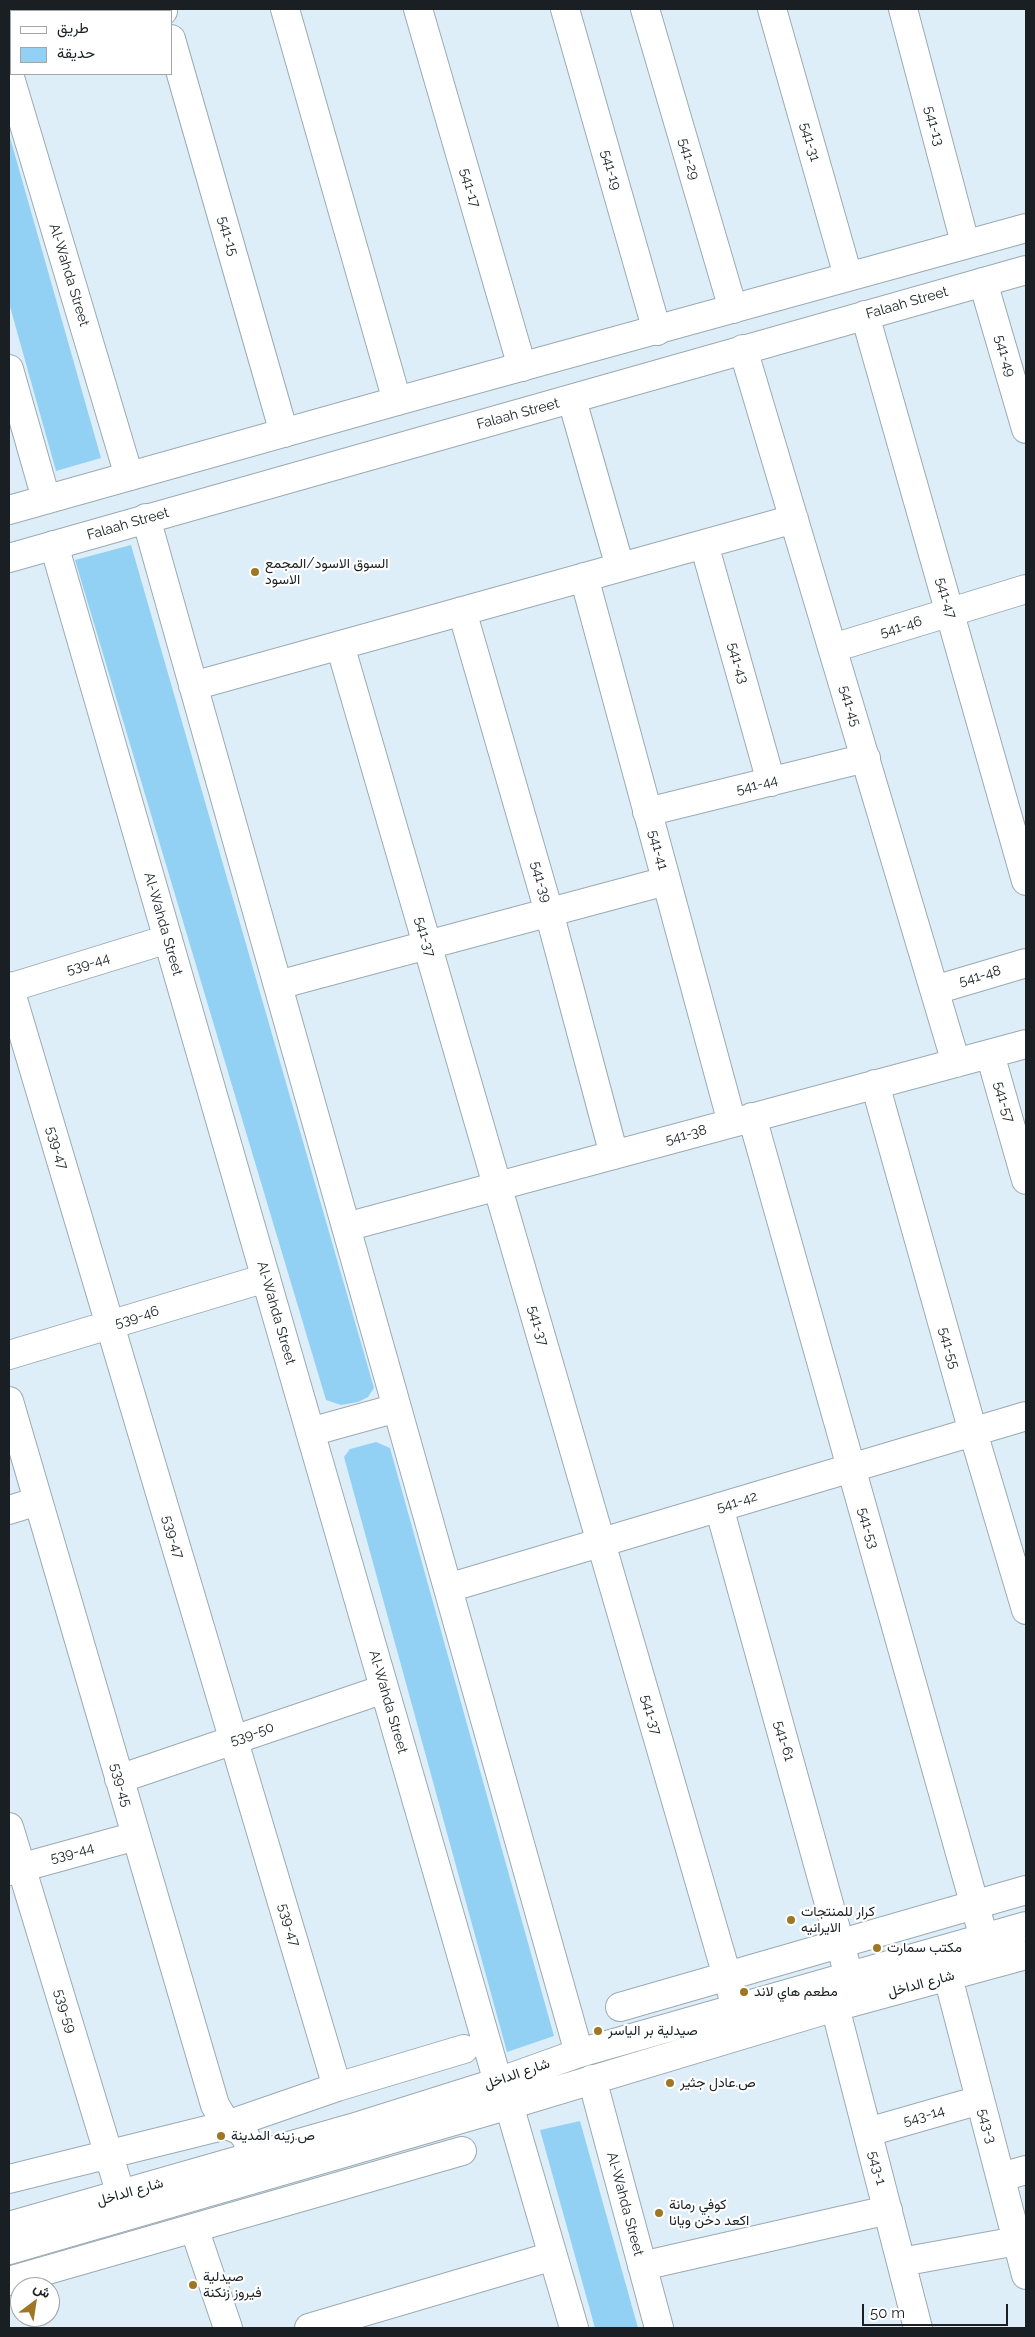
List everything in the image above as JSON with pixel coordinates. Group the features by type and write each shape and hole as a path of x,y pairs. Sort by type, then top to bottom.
{"street":[{"path":"285,9 397,401"},
{"name":"541-17","path":"418,9 522,367"},
{"name":"541-19","path":"565,9 657,331"},
{"name":"541-29","path":"645,9 733,309"},
{"name":"541-31","path":"772,9 848,276"},
{"name":"541-13","path":"903,9 965,243"},
{"name":"541-15","path":"172,42 284,433"},
{"name":"Al-Wahda Street","path":"9,74 129,476"},
{"path":"9,510 397,401 657,331 965,243 1026,228"},
{"name":"Falaah Street","path":"9,558 1026,270"},
{"name":"541-49","path":"983,282 1026,429"},
{"name":"541-47","path":"865,315 1026,881"},
{"name":"541-45","path":"743,349 956,1063"},
{"path":"9,368 46,499"},
{"path":"572,400 620,567"},
{"path":"146,518 579,2053"},
{"path":"193,686 794,520"},
{"name":"541-43","path":"704,544 771,782"},
{"name":"Al-Wahda Street","path":"54,545 384,1689 574,2328"},
{"name":"541-41","path":"584,577 666,881 742,1120"},
{"name":"541-46","path":"833,648 1026,589"},
{"name":"541-39","path":"462,611 549,912 614,1155"},
{"name":"541-37","path":"340,645 736,2007"},
{"name":"541-44","path":"647,812 866,758"},
{"path":"278,986 666,881"},
{"name":"539-44","path":"9,987 168,939"},
{"name":"541-48","path":"935,990 1026,963"},
{"name":"539-47","path":"9,987 337,2088"},
{"name":"541-38","path":"346,1227 1026,1044"},
{"name":"541-57","path":"990,1054 1026,1180"},
{"name":"541-55","path":"875,1084 972,1432 1026,1610"},
{"name":"541-53","path":"742,1120 851,1468 984,1938"},
{"name":"539-46","path":"9,1355 266,1278"},
{"name":"539-45","path":"9,1401 215,2105 226,2124 241,2131 254,2168 264,2207"},
{"path":"310,1432 397,1408"},
{"name":"541-42","path":"448,1588 1026,1416"},
{"path":"9,1510 38,1501"},
{"name":"541-61","path":"719,1507 849,1976"},
{"name":"539-50","path":"119,1778 384,1689"},
{"name":"539-59","path":"9,1827 15,1869 121,2194"},
{"name":"539-44","path":"15,1869 136,1836"},
{"path":"620,2007 1026,1890"},
{"name":"شارع الداخل","path":"504,2093 579,2053 1026,1926"},
{"name":"شارع الداخل","path":"9,2250 254,2168 504,2093 592,2079 835,2007 1026,1955"},
{"name":"543-3","path":"948,1977 980,2100 1014,2174 1017,2241 1026,2275"},
{"name":"543-1","path":"835,2007 918,2328"},
{"path":"9,2179 226,2124 464,2049"},
{"name":"Al-Wahda Street","path":"592,2079 659,2328"},
{"name":"543-14","path":"868,2132 980,2100"},
{"path":"9,2281 462,2150"},
{"name":"شارع الداخل","path":"9,2226 121,2194 254,2168"},
{"path":"642,2266 888,2210"},
{"path":"194,2228 228,2328"},
{"path":"901,2262 1017,2241"},
{"path":"310,2328 553,2256"}],"green space":[{"path":"9,134 101,458 56,471 9,303"},
{"path":"131,545 374,1388 368,1397 358,1402 341,1405 326,1400 75,560"},
{"path":"376,1442 390,1448 554,2036 507,2052 344,1457 350,1449"},
{"path":"580,2121 638,2328 595,2328 540,2130"}],"place":[{"name":"السوق الاسود/المجمع الاسود","path":"255,572"},
{"name":"كرار للمنتجات الايرانيه","path":"791,1920"},
{"name":"مكتب سمارت","path":"877,1948"},
{"name":"مطعم هاي لاند","path":"744,1992"},
{"name":"صيدلية بر الياسر","path":"598,2031"},
{"name":"ص.عادل جثير","path":"670,2083"},
{"name":"ص.زينه المدينة","path":"221,2136"},
{"name":"كوفي رمانة اكعد دخن ويانا","path":"659,2213"},
{"name":"صيدلية فيروز زنكنة","path":"193,2285"}]}
